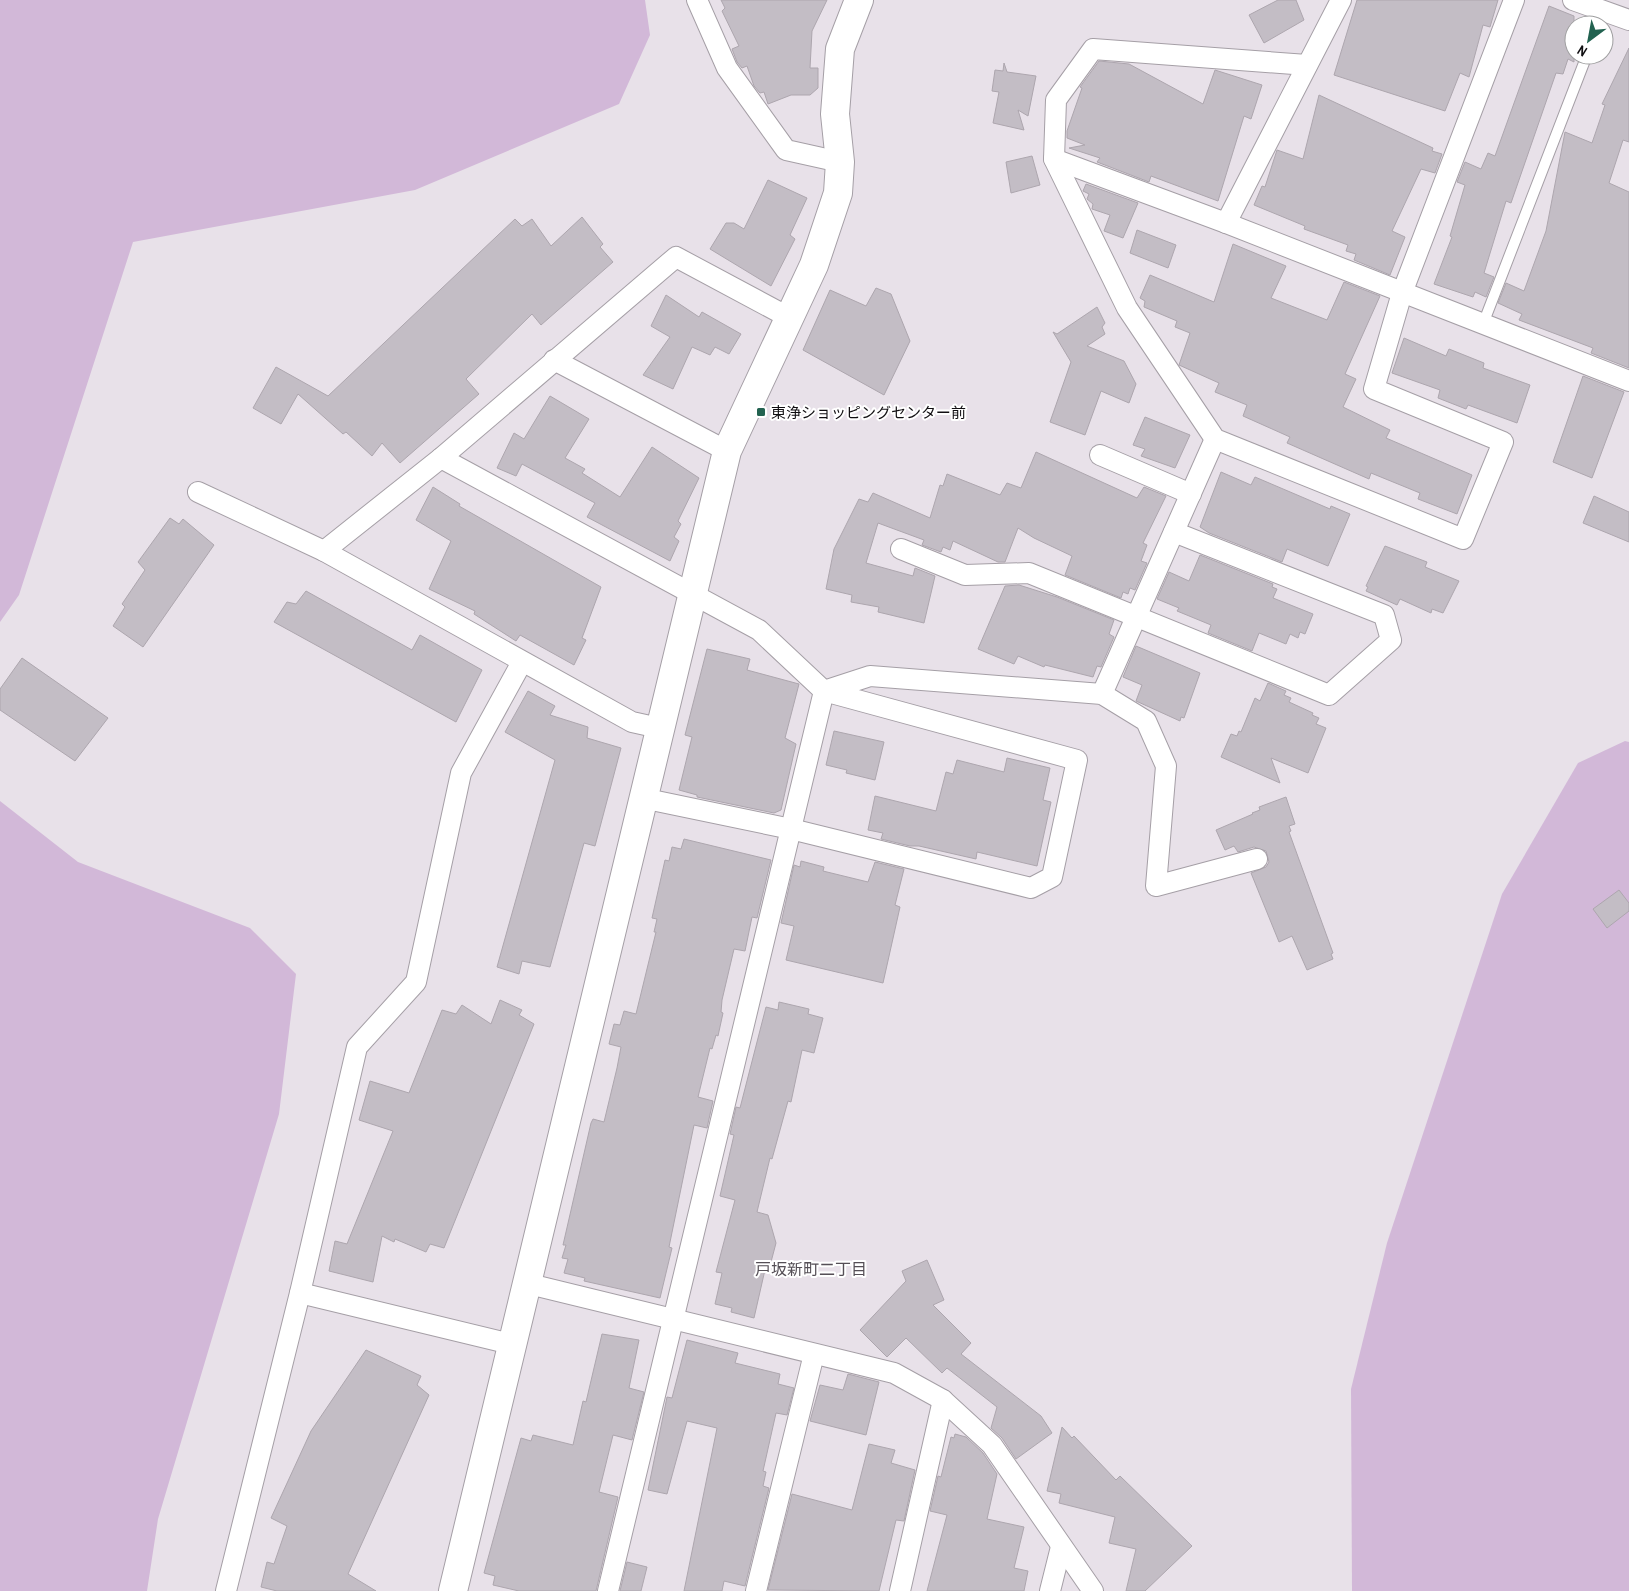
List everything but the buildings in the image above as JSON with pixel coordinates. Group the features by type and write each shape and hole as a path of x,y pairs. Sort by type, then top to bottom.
{"street":[{"path":"697,0 727,68 786,150 840,162"},
{"path":"453,1591 525,1284 727,451 814,265 838,193 840,162 835,114 840,49 859,0"},
{"path":"1226,223 1341,0"},
{"path":"1307,65 1093,49 1056,100 1054,159 1127,308 1215,439 1463,539 1503,442 1374,389 1402,293 1514,0"},
{"path":"1574,0 1596,15"},
{"path":"1614,19 1629,20"},
{"path":"1054,159 1226,223 1629,381"},
{"path":"324,551 441,458 676,257 790,318"},
{"path":"554,360 727,451"},
{"path":"1102,694 1215,439"},
{"path":"1100,455 1191,494"},
{"path":"441,458 759,630 824,690 1077,760 1052,877 1031,888 791,829 642,798"},
{"path":"198,492 324,551 632,722 659,728"},
{"path":"902,549 965,575 1029,573 1329,695 1391,640 1384,615 1174,532"},
{"path":"226,1591 300,1293 357,1047 416,982 461,773 522,662"},
{"path":"824,690 870,676 1102,694 1146,721 1166,766 1156,886 1257,859"},
{"path":"608,1591 824,690"},
{"path":"525,1284 894,1373 943,1400 992,1446 1093,1591"},
{"path":"300,1293 511,1344"},
{"path":"756,1591 814,1354"},
{"path":"900,1591 943,1400"},
{"path":"1050,1591 1061,1547"}],"lane":[{"path":"1483,324 1583,65"}],"shaded area":[{"path":"0,0 645,0 650,35 619,104 415,190 133,242 19,595 0,622"},
{"path":"1625,741 1629,742 1629,1591 1352,1591 1351,1389 1387,1243 1502,894 1578,763"},
{"path":"0,801 78,862 250,928 296,974 279,1114 158,1519 147,1591 0,1591"}],"place":[{"name":"東浄ショッピングセンター前","path":"761,412"}],"district":[{"name":"戸坂新町二丁目","path":"811,1269"}]}
